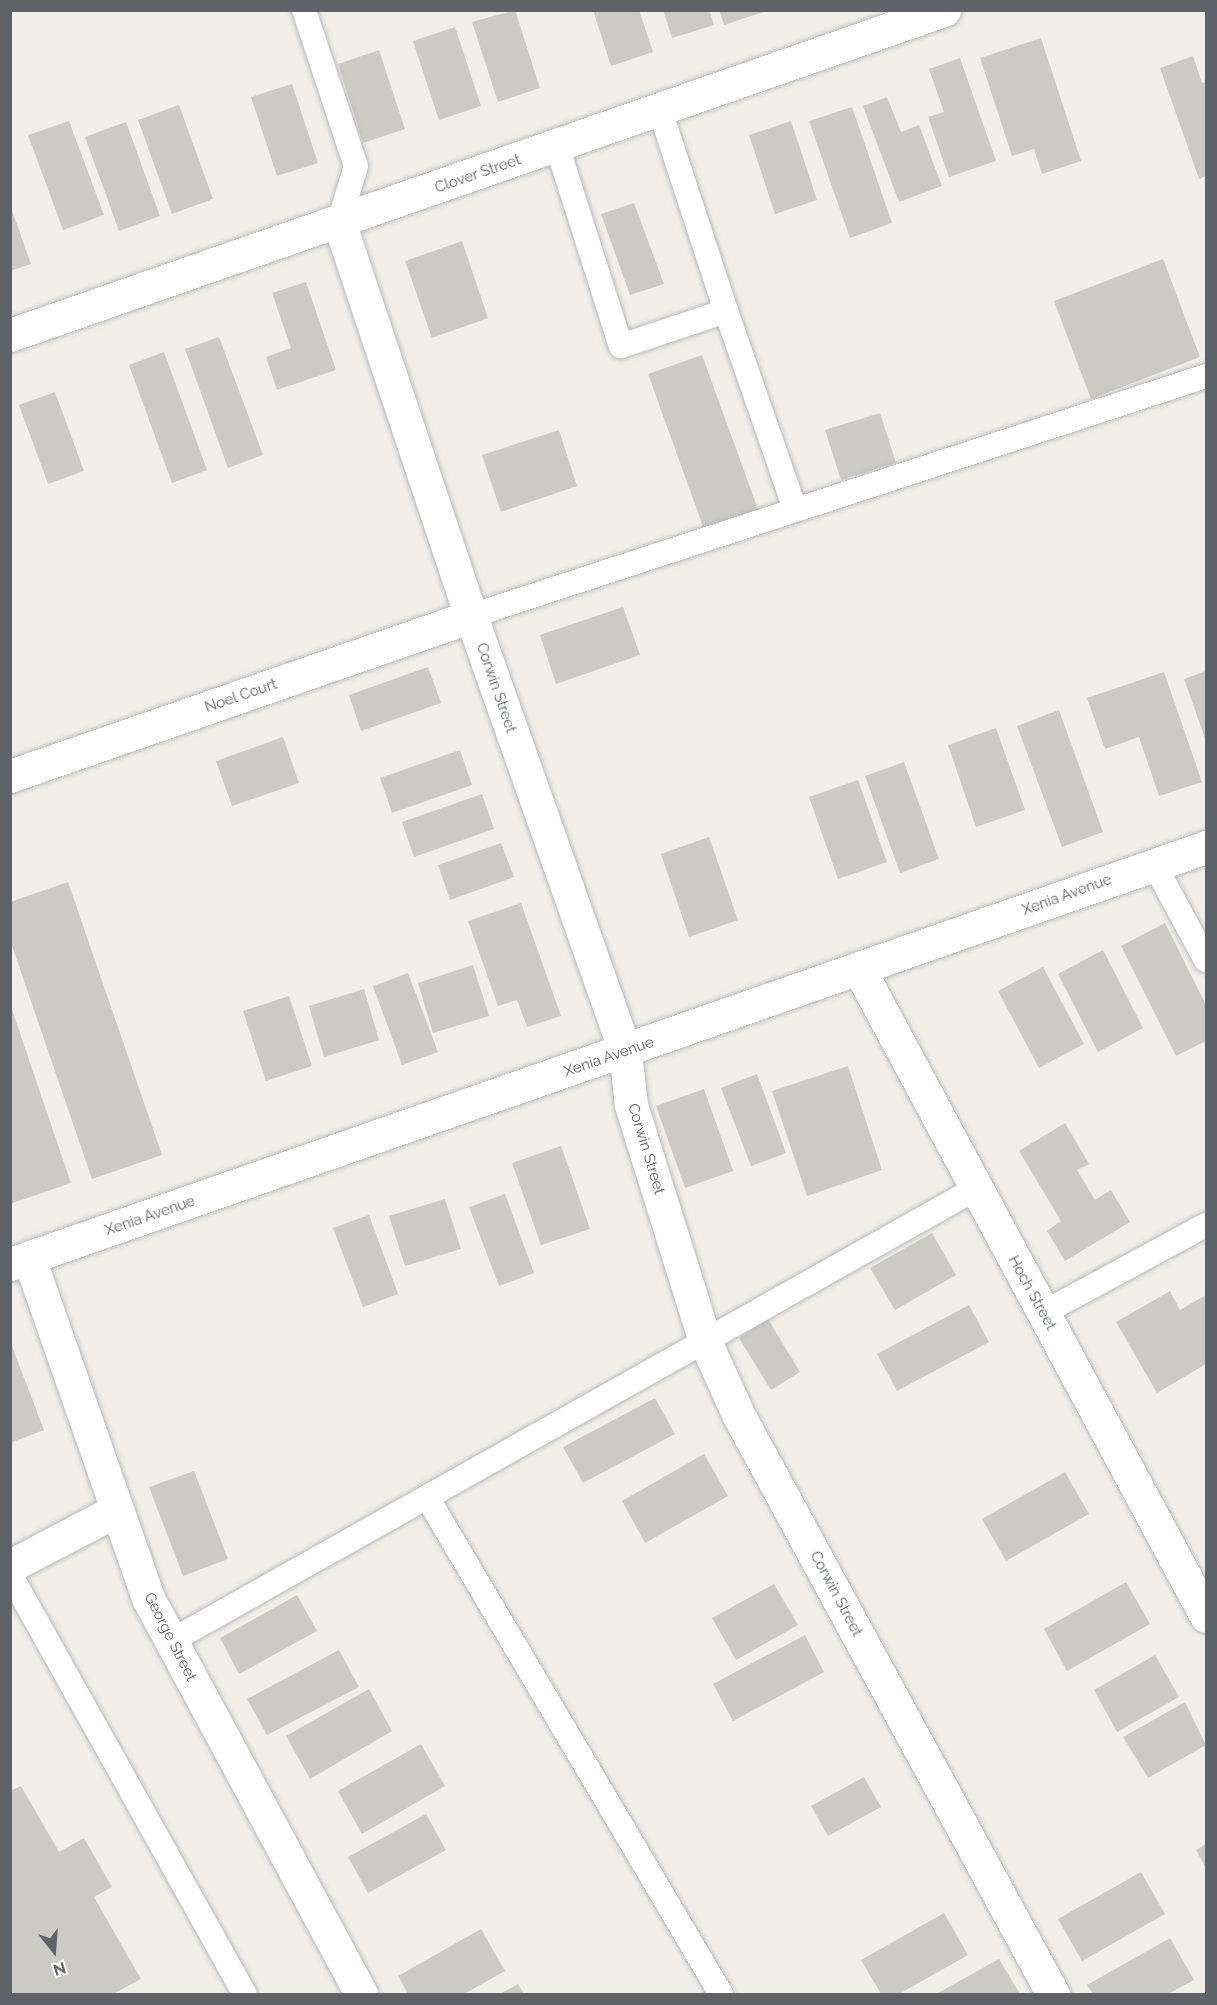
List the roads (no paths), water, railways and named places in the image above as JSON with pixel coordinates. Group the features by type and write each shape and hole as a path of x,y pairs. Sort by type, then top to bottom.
{"street":[{"name":"Clover Street","path":"10,336 944,10"},
{"name":"Corwin Street","path":"339,222 471,616 625,1052 631,1105 705,1341 739,1416 1053,1995"},
{"name":"Noel Court","path":"10,776 471,616"},
{"name":"Xenia Avenue","path":"20,1261 625,1052 1206,847"},
{"name":"Hoch Street","path":"859,969 1206,1616"},
{"name":"George Street","path":"20,1261 148,1598 361,1995"},
{"path":"10,1566 116,1511"}],"lane":[{"path":"304,10 356,166 339,222"},
{"path":"660,110 726,311 795,509"},
{"path":"557,146 621,346 726,311"},
{"path":"471,616 1206,376"},
{"path":"1154,864 1206,960"},
{"path":"171,1641 975,1188"},
{"path":"1043,1313 1206,1225"},
{"path":"427,1497 721,1995"},
{"path":"10,1574 245,1995"}]}
